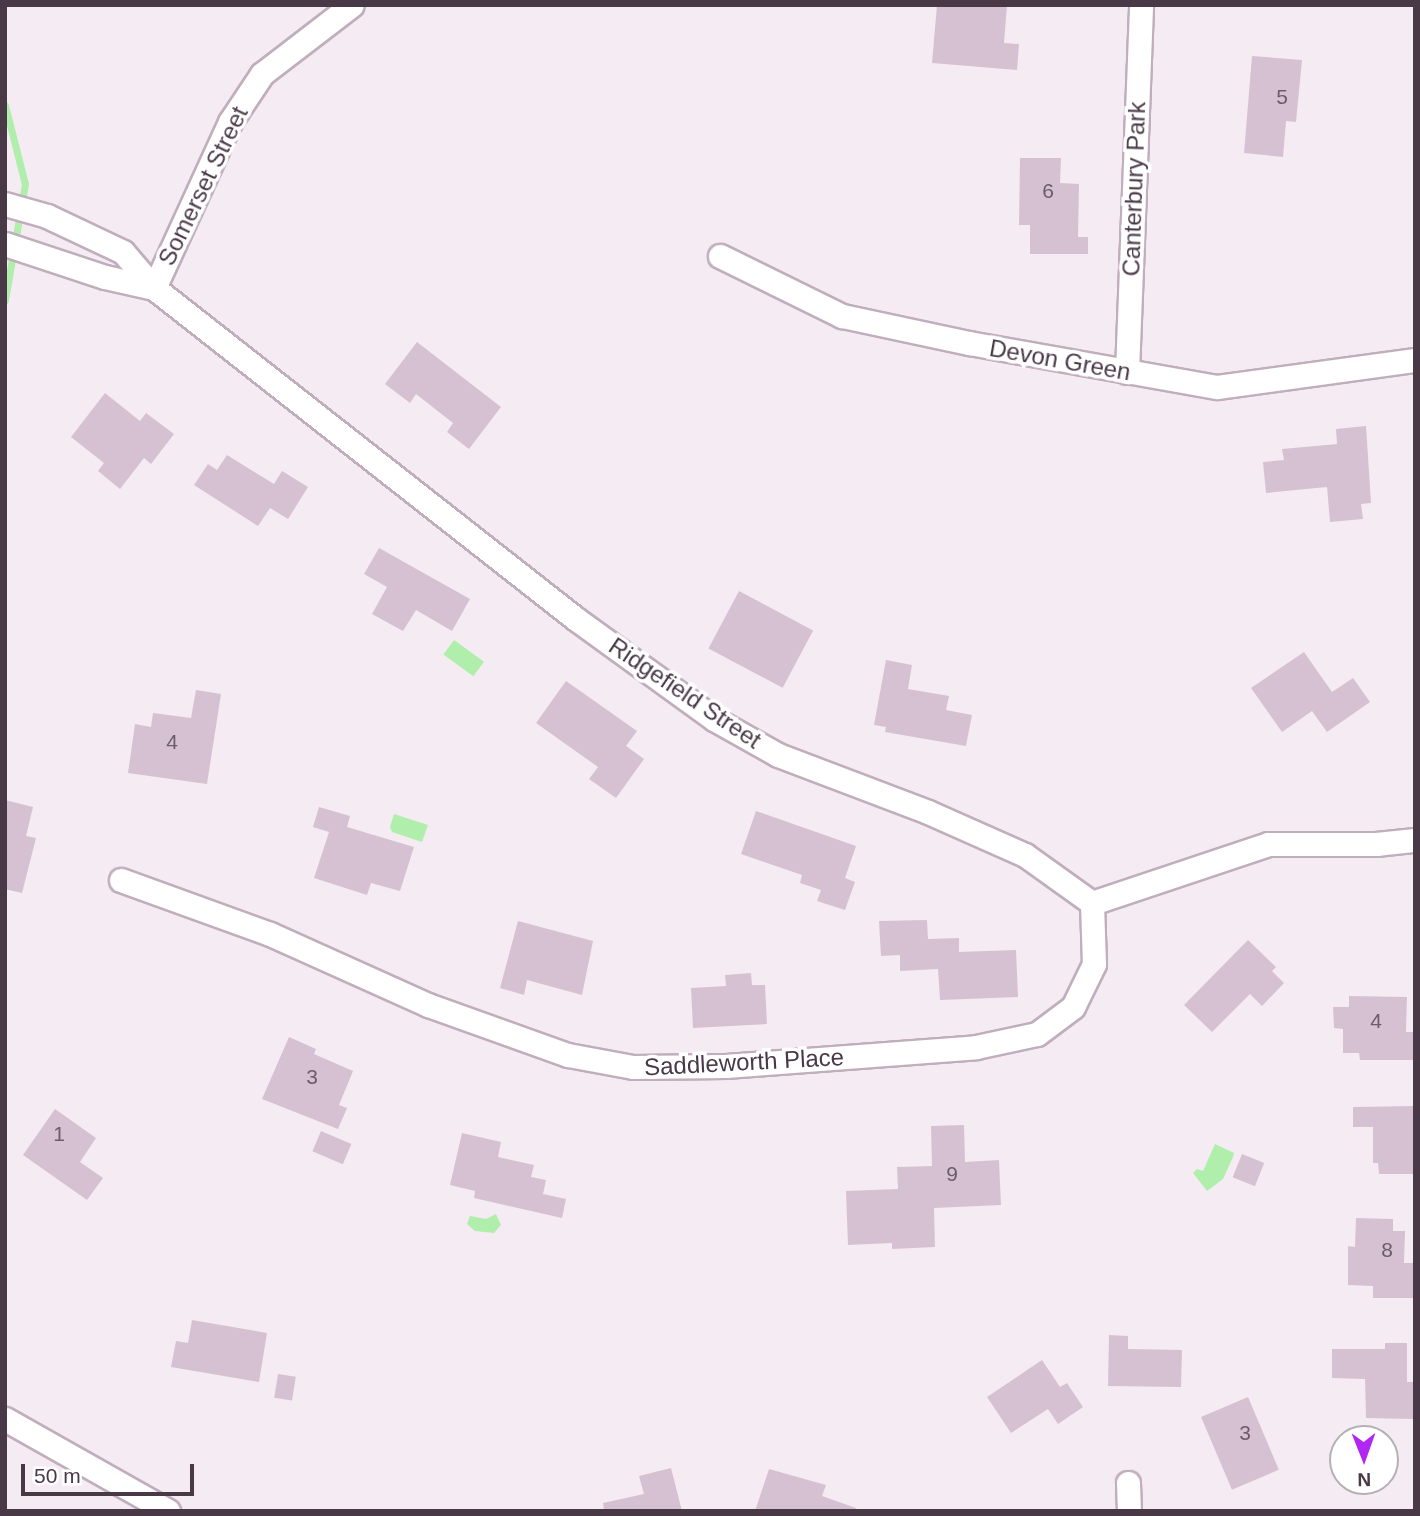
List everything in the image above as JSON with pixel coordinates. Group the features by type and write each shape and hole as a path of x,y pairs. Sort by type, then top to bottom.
{"street":[{"name":"Somerset Street","path":"154,288 230,122 262,74 352,5"},
{"name":"Canterbury Park","path":"1127,372 1141,5"},
{"name":"Ridgefield Street","path":"8,205 47,216 123,252 154,288 576,620 714,719 778,755 928,812 1025,855 1092,903"},
{"name":"Ridgefield Street","path":"5,244 105,277 154,288"},
{"name":"Devon Green","path":"720,256 842,316 1217,387 1415,359"},
{"path":"1092,903 1268,844 1376,844 1415,841"},
{"name":"Saddleworth Place","path":"121,880 270,934 428,1005 568,1055 633,1067 726,1066 976,1047 1037,1034 1073,1007 1094,964 1092,903"},
{"path":"5,1419 168,1511"},
{"path":"1128,1483 1129,1511"}],"shaded area":[{"path":"454,640 484,662 473,676 443,655"},
{"path":"394,814 428,825 422,842 392,832 390,827"},
{"path":"1215,1144 1234,1153 1223,1179 1207,1191 1193,1173 1197,1169 1203,1171"},
{"path":"496,1214 501,1225 494,1233 475,1231 467,1224 470,1216 486,1219"}],"building":[{"path":"937,5 1007,5 1004,43 1019,44 1017,70 932,63"},
{"path":"1252,56 1302,60 1296,122 1286,121 1283,157 1244,153"},
{"path":"1020,158 1061,158 1060,183 1079,184 1078,237 1088,237 1088,254 1030,254 1030,225 1019,225"},
{"path":"417,342 501,407 469,449 447,432 453,423 416,394 410,403 385,384"},
{"path":"105,393 140,421 146,413 174,434 151,464 144,458 120,489 98,471 104,463 71,437"},
{"path":"1366,426 1371,503 1361,504 1363,519 1330,522 1327,487 1266,493 1263,462 1284,460 1282,449 1337,444 1336,429"},
{"path":"227,455 274,484 282,471 308,487 288,519 270,508 258,526 194,485 208,464 217,470"},
{"path":"379,548 470,599 452,631 416,610 403,631 372,614 387,587 364,574"},
{"path":"739,591 813,630 783,688 708,648"},
{"path":"1304,652 1332,692 1353,678 1370,702 1327,732 1312,711 1282,732 1251,688"},
{"path":"886,660 912,665 908,689 949,696 946,710 972,715 966,746 885,732 886,727 874,725"},
{"path":"566,681 637,731 626,746 644,759 616,798 589,779 598,767 536,723"},
{"path":"196,690 221,694 207,784 128,773 135,724 151,727 153,713 191,718"},
{"path":"5,800 33,807 26,836 36,838 22,893 5,889"},
{"path":"319,807 350,816 347,827 414,847 400,891 371,883 367,895 314,878 329,832 313,827"},
{"path":"756,811 856,846 845,878 855,882 845,910 817,901 821,890 800,883 802,875 741,854"},
{"path":"927,920 928,939 959,938 959,952 1016,950 1018,997 940,1000 938,969 900,971 900,955 881,956 879,921"},
{"path":"518,921 593,941 582,995 527,980 524,995 500,988"},
{"path":"1248,940 1276,967 1272,971 1284,983 1262,1006 1250,994 1212,1032 1184,1005"},
{"path":"751,973 752,985 765,985 767,1024 693,1028 691,988 726,986 725,975"},
{"path":"1349,996 1407,997 1406,1032 1415,1032 1415,1060 1360,1060 1359,1053 1343,1053 1343,1029 1334,1028 1333,1007 1349,1007"},
{"path":"289,1037 316,1049 314,1054 353,1071 339,1105 347,1108 338,1129 262,1099"},
{"path":"1415,1106 1415,1174 1379,1174 1378,1163 1373,1163 1373,1127 1353,1127 1353,1107"},
{"path":"55,1109 96,1138 80,1162 103,1178 87,1200 23,1155"},
{"path":"964,1125 965,1162 999,1160 1001,1205 934,1208 935,1247 892,1249 892,1243 848,1245 846,1191 898,1189 897,1167 932,1166 931,1126"},
{"path":"321,1131 351,1144 343,1164 312,1151"},
{"path":"462,1133 501,1142 498,1157 534,1165 531,1177 546,1180 543,1194 566,1199 562,1218 474,1198 475,1191 450,1185"},
{"path":"1242,1154 1264,1163 1255,1186 1233,1177"},
{"path":"1356,1218 1393,1219 1393,1231 1405,1231 1404,1263 1415,1263 1415,1298 1373,1298 1373,1286 1348,1285 1348,1246 1355,1247"},
{"path":"192,1320 267,1333 259,1382 171,1367 176,1341 188,1343"},
{"path":"1109,1335 1128,1336 1128,1349 1182,1350 1181,1387 1108,1386"},
{"path":"1385,1343 1407,1343 1407,1382 1415,1382 1414,1419 1366,1418 1365,1379 1332,1378 1332,1349 1385,1349"},
{"path":"1042,1360 1060,1387 1067,1383 1083,1407 1058,1424 1048,1409 1011,1433 987,1397"},
{"path":"278,1374 296,1377 292,1401 274,1398"},
{"path":"1248,1397 1279,1470 1232,1490 1201,1417"},
{"path":"671,1468 682,1511 604,1511 603,1503 644,1494 639,1476"},
{"path":"769,1469 826,1485 822,1496 856,1508 855,1511 755,1511"}],"waterway":[{"path":"5,105 25,184 5,300"}]}
